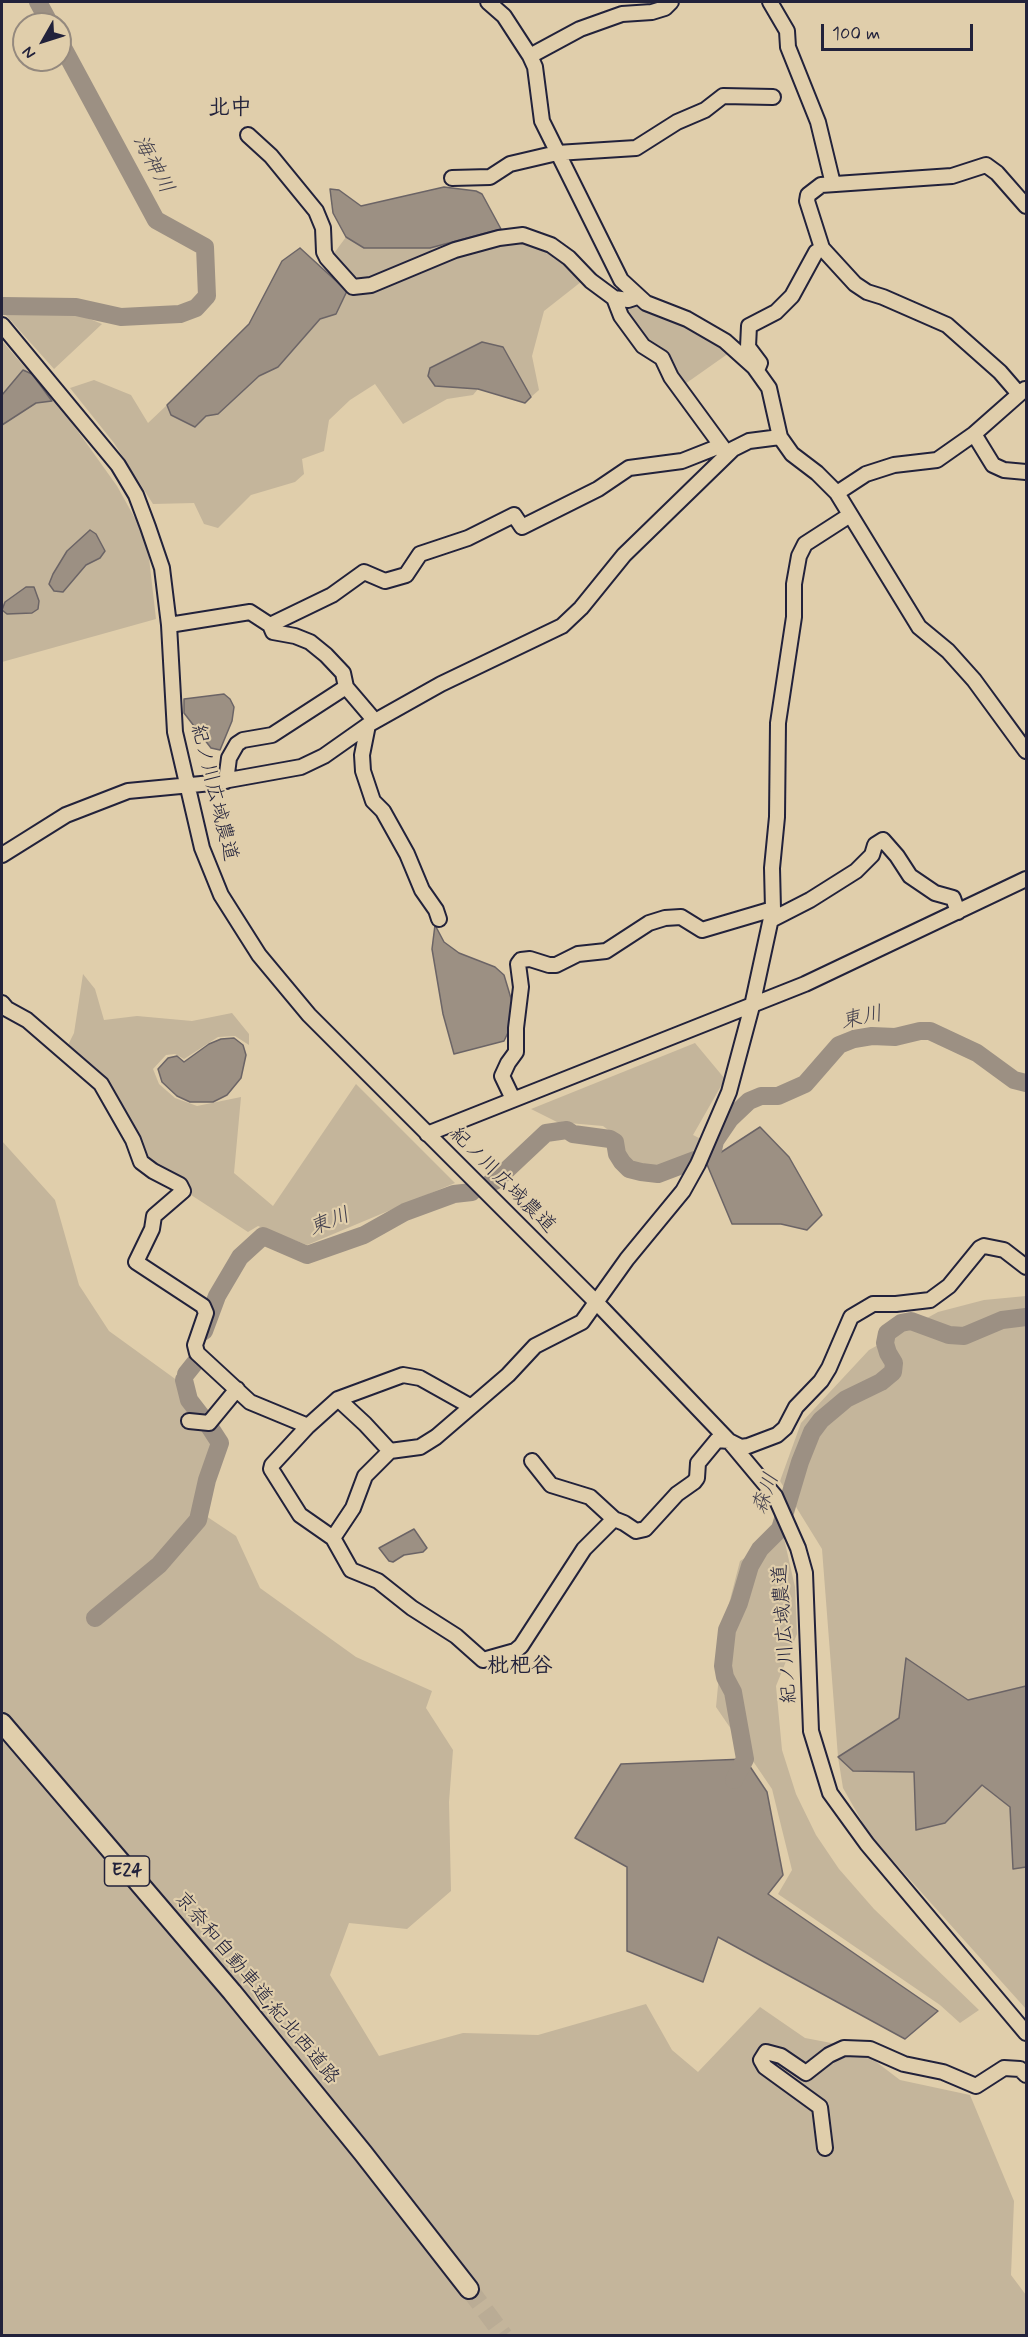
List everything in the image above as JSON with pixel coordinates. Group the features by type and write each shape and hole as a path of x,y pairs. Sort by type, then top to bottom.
{"highway":[{"name":"京奈和自動車道;紀北西道路","path":"2,1724 232,1992 363,2153 469,2289"}],"street":[{"path":"489,2 504,16 530,56 535,67 542,121 621,280 646,303 687,319 725,340 757,371 769,388 780,437 792,454 817,473 837,493 919,627 948,651 974,680 1026,752"},
{"path":"530,56 580,29 622,14 652,12 665,8 671,2"},
{"path":"770,2 787,31 788,47 818,122 833,184"},
{"path":"452,178 490,177 510,164 557,153 636,148 677,122 705,110 723,96 773,97"},
{"path":"248,135 271,156 316,211 323,228 324,252 353,287 371,285 455,250 499,238 523,235 551,244 569,258 591,281 614,298 628,300 637,297"},
{"path":"837,493 866,474 884,468 937,460 974,435 1023,391 947,325 867,292 855,284 822,248 807,201 808,195 821,186 952,176 986,165 997,173 1026,206"},
{"path":"757,371 760,363 748,346 749,326 776,312 792,296 816,252 822,248"},
{"path":"614,298 621,316 643,346 662,358 671,376 724,450"},
{"name":"紀ノ川広域農道","path":"5,329 92,431 118,465 136,495 162,568 169,625 175,732 186,784 202,848 221,895 258,955 309,1015 597,1303 729,1441 775,1496 798,1548 805,1573 811,1731 830,1792 867,1844 1026,2033"},
{"path":"974,435 993,465 1004,470 1026,472"},
{"path":"270,625 332,595 364,572 385,581 406,574 420,554 468,538 513,515 522,527 598,489 629,468 682,461 749,441 780,437"},
{"path":"2,855 66,815 128,791 226,781 301,767 324,756 371,723 441,684 562,626 581,608 624,555 724,450"},
{"path":"333,1538 353,1508 365,1476 390,1451 420,1447 436,1437 508,1375 526,1353 549,1338 582,1322 627,1259 683,1191 698,1164 729,1092 752,1006 772,915 772,868 777,817 778,723 794,617 794,584 800,556 805,544 850,515"},
{"path":"169,625 250,612 270,625 273,632 295,636 310,642 326,655 343,673 346,687 371,723"},
{"path":"226,781 229,758 237,744 243,740 272,735 346,687"},
{"path":"371,723 362,755 363,771 373,801 383,811 439,919"},
{"path":"513,1099 502,1076 516,1052 521,987 518,964 521,960 530,959 556,965 578,954 606,951 649,923 666,918 681,917 702,930 772,915 810,900 856,871 872,855 875,845 883,840 910,876 935,893 953,898 958,912"},
{"path":"427,1134 805,984 1026,879"},
{"path":"2,1003 7,1009 27,1020 101,1084 133,1140 141,1162 180,1185 183,1191 154,1216 152,1229 136,1262 203,1306 206,1313 195,1345 197,1353 258,1407 308,1426"},
{"path":"532,1461 551,1485 590,1497 614,1519 624,1522 636,1531 645,1529 677,1494 697,1478 698,1463 717,1440 729,1441 741,1447 748,1446 777,1435 785,1428 796,1407 821,1381 829,1368 851,1317 868,1306 930,1300 949,1287 984,1246 1004,1250 1026,1267"},
{"path":"470,1406 420,1378 408,1374 338,1399 308,1426 272,1465 271,1469 300,1515 333,1538 351,1570 378,1581 411,1608 456,1636 483,1660 521,1646 579,1556 593,1538 614,1519"},
{"path":"189,1421 209,1423 237,1389"},
{"path":"338,1399 390,1451"},
{"path":"825,2148 820,2107 765,2067 761,2060 766,2052 781,2056 806,2073 829,2055 844,2048 870,2049 904,2064 943,2072 976,2086 1004,2068 1020,2069 1026,2075"}],"shaded area":[{"path":"444,187 476,191 482,194 501,229 430,248 364,248 346,237 333,213 330,189 339,190 361,206"},
{"path":"501,229 560,252 586,278 544,311 532,356 539,390 531,397 503,347 482,342 430,368 428,376 435,386 478,389 473,395 447,399 403,424 375,384 350,400 329,420 324,451 302,459 304,474 295,482 251,495 218,528 204,524 194,503 153,504 114,443 70,388 94,380 131,395 148,423 167,405 171,415 196,427 206,416 218,414 259,376 278,367 320,319 336,314 347,291 332,256 346,237 364,248 430,248"},
{"path":"300,248 347,291 336,314 320,319 278,367 259,376 218,414 206,416 195,427 171,415 167,405 249,324 282,261"},
{"path":"621,301 687,324 713,338 729,353 685,384 664,351 645,340 624,313"},
{"path":"47,310 75,313 102,324 54,369 4,313"},
{"path":"2,341 67,416 117,486 147,540 156,619 2,662"},
{"path":"482,342 503,347 531,397 525,403 478,389 435,386 428,376 430,368"},
{"path":"23,370 32,374 52,401 36,403 2,425 2,395"},
{"path":"90,530 96,534 105,551 100,558 86,565 63,592 54,591 49,584 53,574 67,551"},
{"path":"26,587 34,587 39,601 38,609 32,613 7,614 2,610 5,602"},
{"path":"224,694 234,707 232,721 220,750 211,748 184,713 184,699"},
{"path":"435,925 444,942 459,953 495,967 504,975 513,1005 513,1022 504,1041 454,1054 443,1014 432,949"},
{"path":"83,974 95,989 104,1020 137,1016 192,1021 232,1013 249,1034 249,1045 235,1036 218,1037 184,1059 175,1054 166,1055 153,1069 159,1084 175,1098 197,1106 241,1097 234,1173 273,1206 356,1084 455,1183 307,1245 258,1226 248,1232 188,1193 185,1178 162,1170 146,1158 67,1047 74,1033"},
{"path":"234,1038 243,1045 246,1055 241,1078 227,1095 213,1102 190,1102 177,1096 162,1082 158,1069 168,1058 177,1056 184,1062 209,1044 221,1039"},
{"path":"695,1043 725,1079 693,1135 701,1139 696,1152 659,1169 643,1168 631,1163 623,1151 619,1138 603,1126 557,1122 531,1109"},
{"path":"760,1127 789,1157 822,1215 807,1230 781,1224 732,1224 706,1162"},
{"path":"2,1141 55,1200 79,1285 109,1331 178,1381 209,1431 222,1463 211,1483 203,1514 236,1536 260,1588 356,1657 432,1691 426,1708 453,1750 449,1802 451,1891 407,1929 349,1923 330,1975 379,2056 463,2033 538,2035 646,2004 672,2050 698,2072 760,2007 805,2038 858,2048 900,2080 970,2095 1014,2201 1011,2275 1026,2295 1026,2335 2,2335"},
{"path":"1026,1296 1026,1686 899,1718 853,1771 914,1772 916,1829 945,1823 982,1785 1010,1807 1013,1869 1026,1867 1026,2009 869,1834 843,1788 838,1757 822,1549 780,1481 801,1423 869,1350 938,1312 984,1300"},
{"path":"414,1529 427,1548 423,1552 404,1555 393,1562 389,1561 379,1548"},
{"path":"783,1534 795,1587 797,1634 776,1686 782,1750 796,1794 816,1835 839,1869 874,1909 979,2010 960,2023 940,2005 778,1894 792,1870 772,1789 716,1707 724,1623 740,1561"},
{"path":"906,1658 968,1700 1026,1686 1026,1867 1013,1869 1010,1807 982,1785 945,1823 916,1830 914,1772 853,1771 838,1757 899,1718"},
{"path":"745,1759 767,1792 783,1875 768,1894 938,2011 905,2039 718,1937 703,1982 627,1951 627,1867 575,1838 621,1764"}],"waterway":[{"name":"海神川","path":"38,2 43,12"},
{"name":"海神川","path":"2,306 76,307 121,317 180,314 196,308 207,296 205,247 156,220 72,64"},
{"name":"東川","path":"704,1155 713,1150 715,1141 730,1119 749,1101 761,1096 778,1096 805,1084 839,1045 854,1039 872,1036 895,1037 930,1031 977,1053 1014,1080 1026,1083"},
{"name":"東川","path":"490,1183 495,1181 546,1133 567,1130 573,1134 610,1139 615,1142 617,1154 622,1162 629,1169 641,1172 658,1174 695,1160"},
{"name":"東川","path":"204,1331 217,1296 240,1257 263,1236 307,1255 364,1235 405,1212 454,1194 472,1192"},
{"name":"森川","path":"734,1780 745,1759 733,1692 725,1677 723,1666 727,1630 739,1603 750,1566 760,1549 780,1529 800,1462 812,1432 821,1420 846,1399 881,1382 893,1372 894,1363 885,1343 887,1333 901,1323 911,1321 949,1335 964,1336 1002,1320 1026,1317"},
{"name":"東川","path":"186,1374 198,1359"},
{"name":"東川","path":"184,1380 189,1400 206,1422"},
{"name":"東川","path":"95,1618 159,1565 198,1520 207,1480 220,1443 209,1426"}],"tunnel":[{"path":"469,2289 504,2336"}],"district":[{"name":"北中","path":"230,109"},
{"name":"枇杷谷","path":"520,1667"}]}
